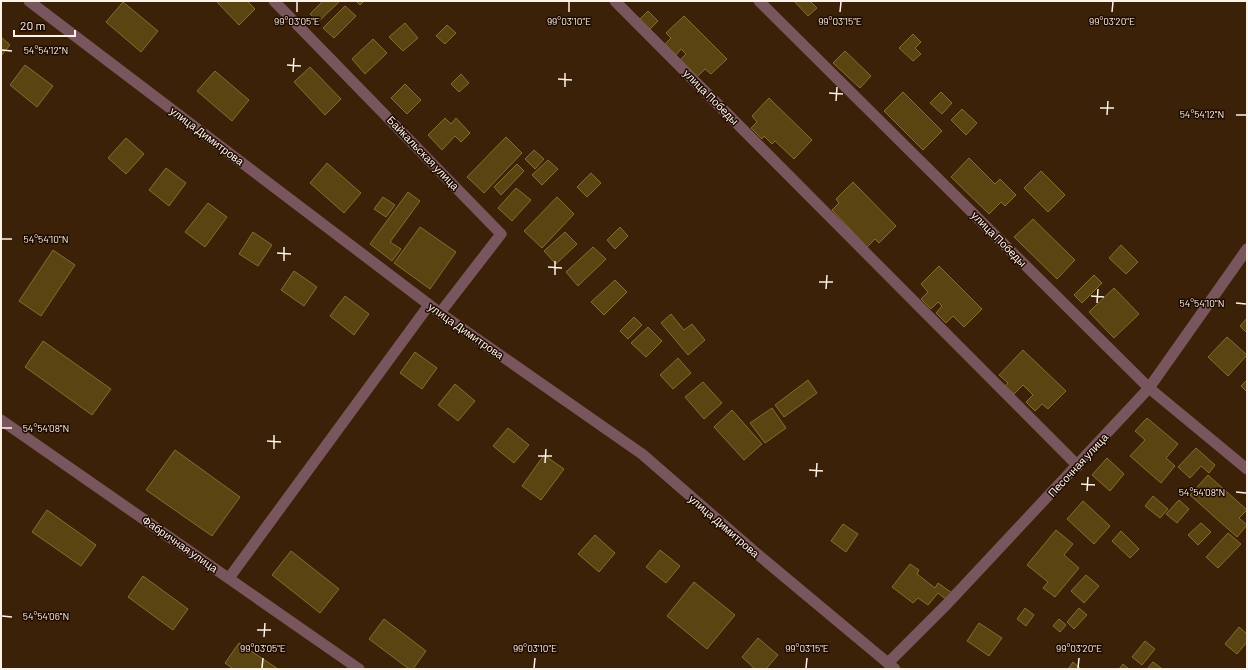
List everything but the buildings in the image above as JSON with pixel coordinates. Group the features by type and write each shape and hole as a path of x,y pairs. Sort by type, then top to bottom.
{"street":[{"name":"улица Димитрова","path":"29,1 440,313 642,454 756,553 891,666"},
{"name":"Байкальская улица","path":"274,1 501,234 440,313"},
{"name":"улица Победы","path":"614,1 1078,466"},
{"name":"улица Победы","path":"759,1 1149,388 1247,469"},
{"name":"Песочная улица","path":"891,666 1149,388 1247,249"},
{"path":"229,578 428,304"},
{"name":"Фабричная улица","path":"1,420 359,669"}]}
